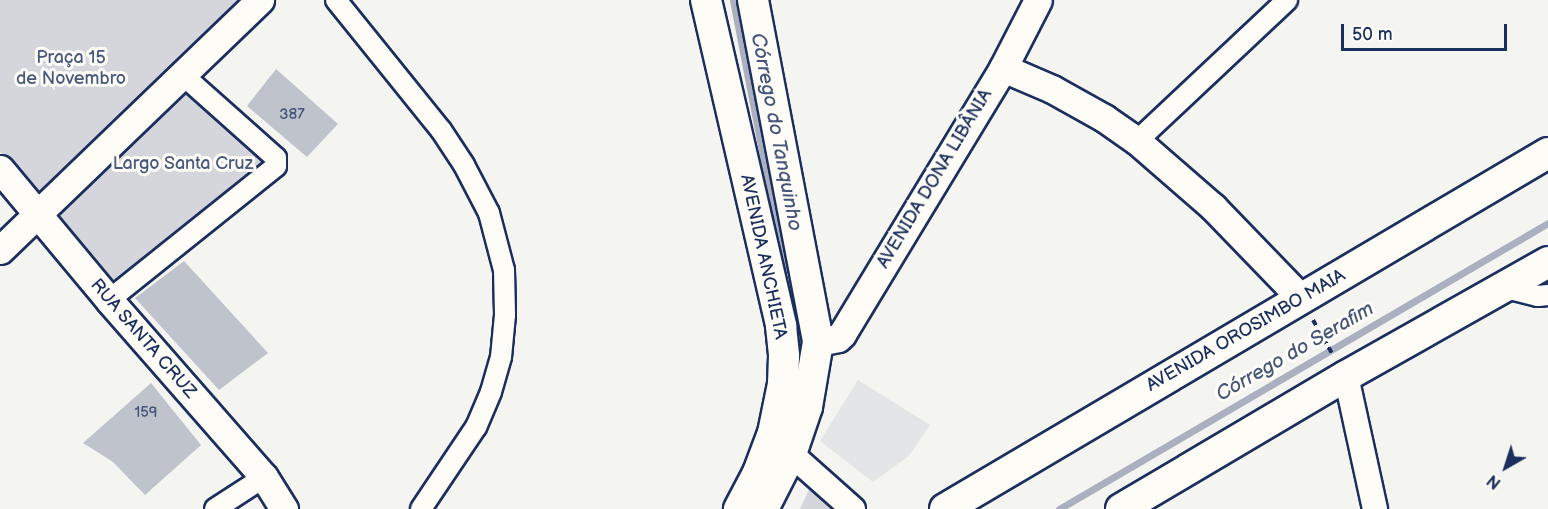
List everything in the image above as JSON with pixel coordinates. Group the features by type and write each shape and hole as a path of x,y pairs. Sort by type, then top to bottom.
{"main road":[{"path":"0,250 38,216 260,0"},
{"name":"AVENIDA ANCHIETA","path":"706,0 781,326 784,356 782,392 773,434 758,472 739,509"},
{"name":"AVENIDA ANCHIETA","path":"753,0 818,339"},
{"name":"AVENIDA DONA LIBÂNIA","path":"818,339 837,338 843,334 1003,68 1038,0"},
{"path":"1003,68 1073,101 1137,141 1213,207 1300,297"},
{"name":"AVENIDA OROSIMBO MAIA","path":"945,509 1300,297 1405,240 1548,153"},
{"name":"RUA SANTA CRUZ","path":"0,169 108,300 264,477 284,509"},
{"path":"1121,509 1346,376 1548,262"},
{"path":"763,509 791,454 807,407 818,339"}],"street":[{"path":"336,0 441,130 464,165 489,213 504,270 505,315 501,357 491,392 476,427 421,509"},
{"path":"1137,141 1287,0"},
{"path":"108,300 276,166 276,158 183,75"},
{"path":"1502,287 1538,296 1548,295"},
{"path":"1346,376 1375,509"},
{"path":"791,454 853,509"},
{"path":"215,509 264,477"}],"path":[{"path":"1300,297 1346,376"}],"shaded area":[{"path":"858,380 930,425 909,456 873,482 820,441"}],"green space":[{"name":"Praça 15 de Novembro","path":"0,0 241,0 39,197 0,152"},
{"name":"Largo Santa Cruz","path":"183,75 284,167 110,301 38,216"},
{"path":"811,485 840,509 800,509"}],"building":[{"path":"276,69 338,124 307,157 247,106"},
{"path":"184,261 268,353 219,390 135,298"},
{"path":"151,383 201,445 145,495 113,462 83,443"}],"waterway":[{"name":"Córrego do Tanquinho","path":"733,0 785,270"},
{"name":"Córrego do Serafim","path":"1059,509 1548,223"}]}
